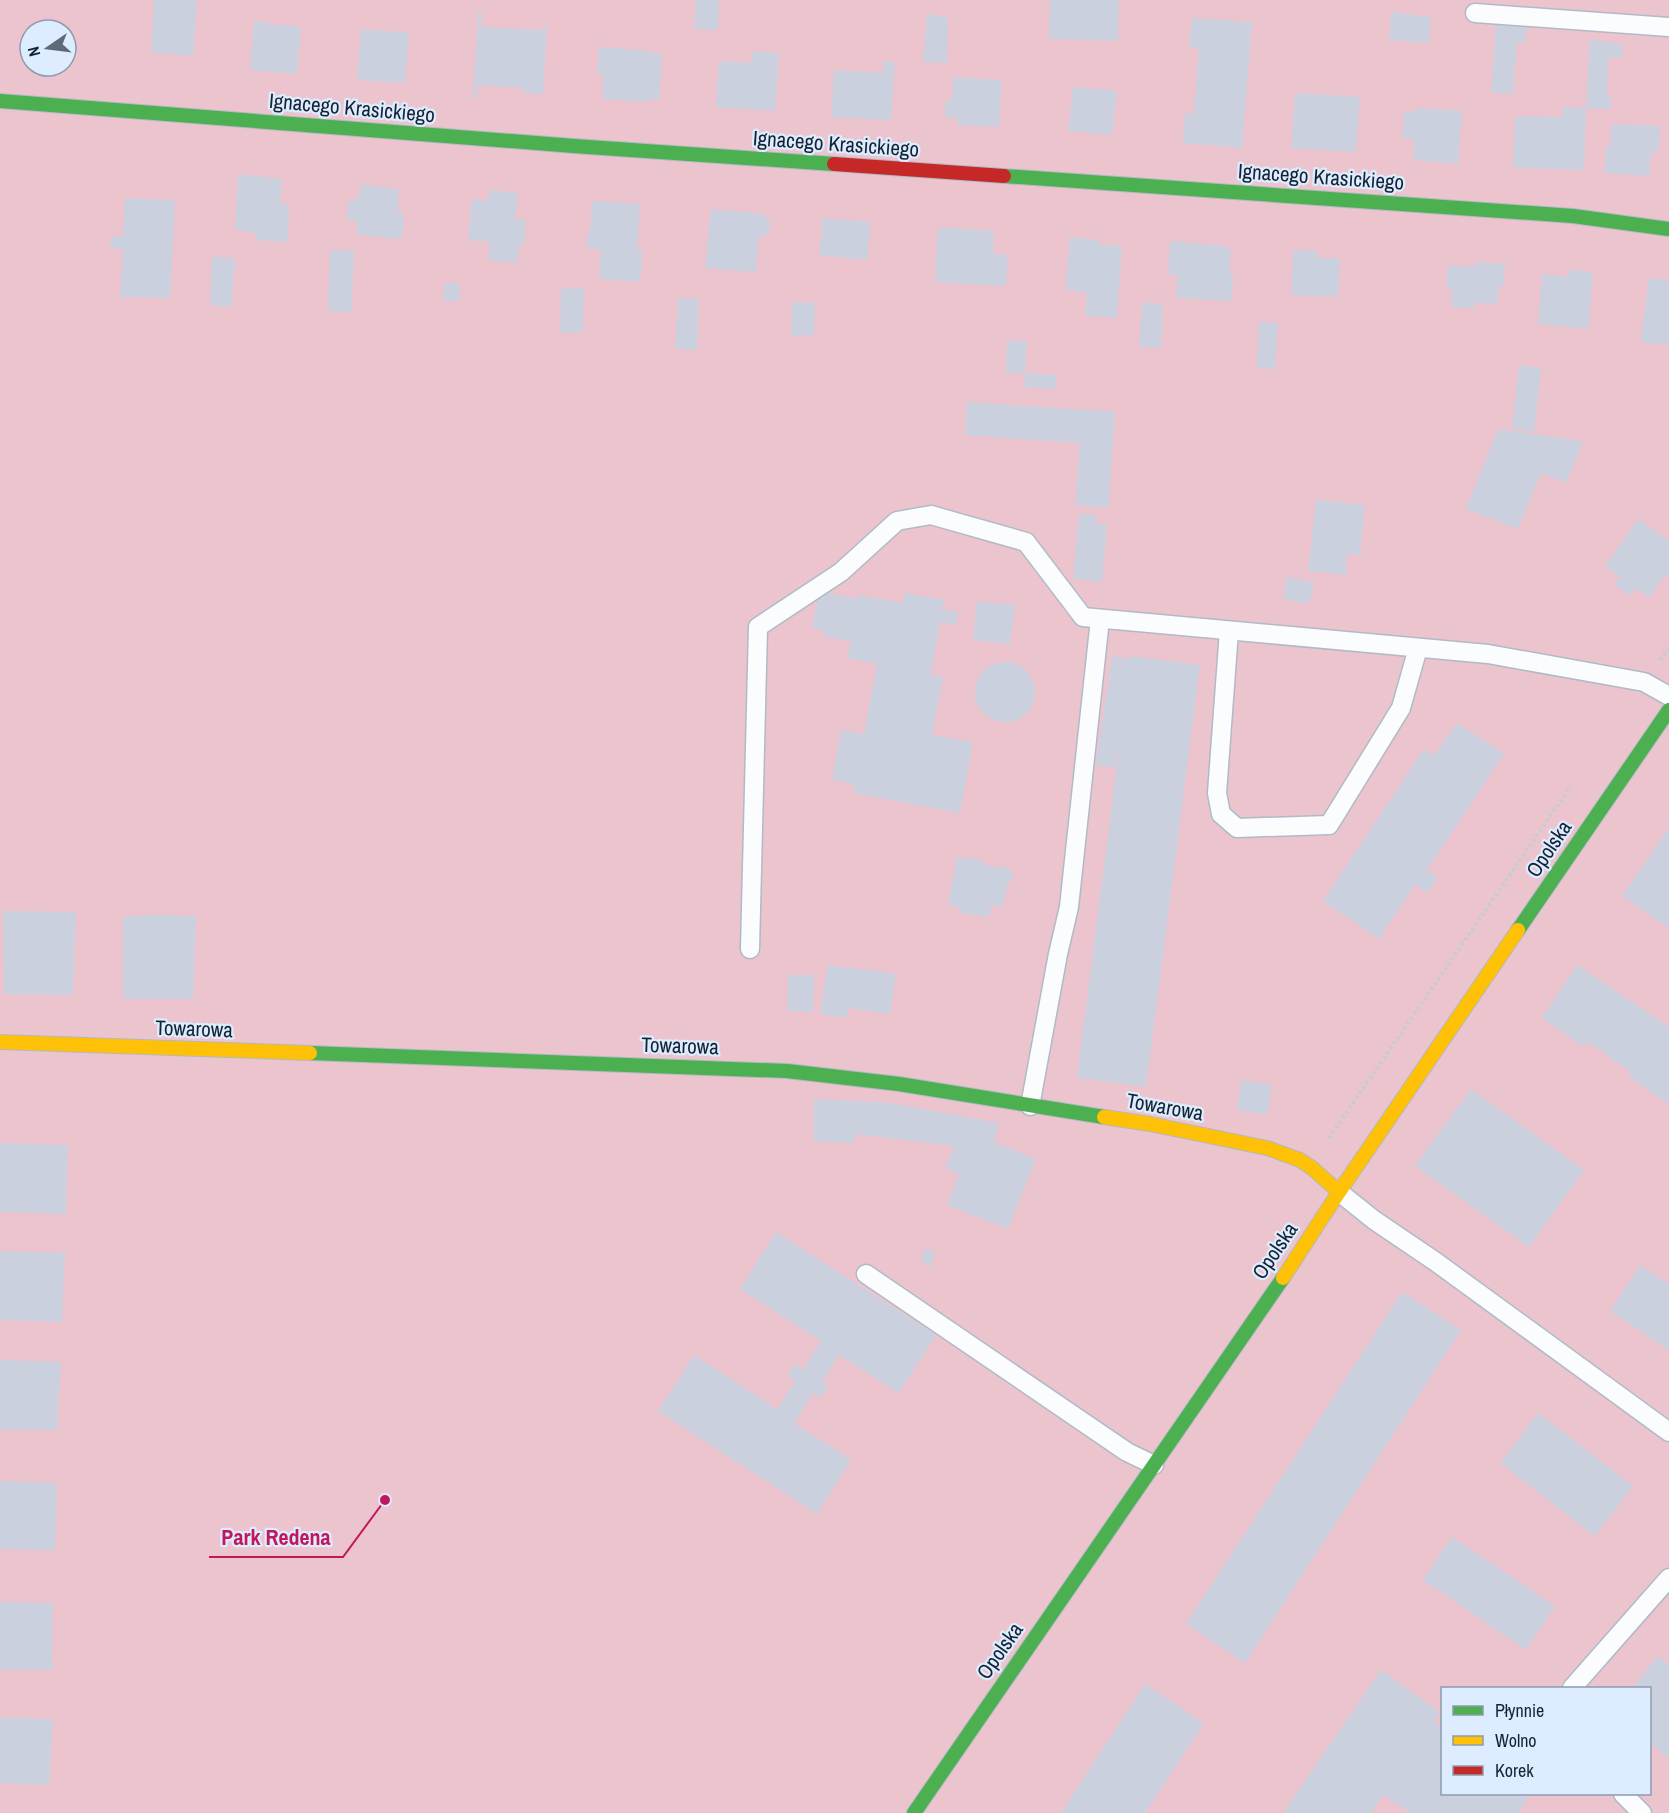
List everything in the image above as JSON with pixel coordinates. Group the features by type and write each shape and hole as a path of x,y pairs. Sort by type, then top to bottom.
{"street":[{"name":"Ignacego Krasickiego","path":"0,101 585,147 1573,216 1669,229"},
{"name":"Opolska","path":"914,1813 1283,1278 1339,1192 1669,710"},
{"name":"Towarowa","path":"0,1042 786,1071 899,1084 1150,1124 1267,1148 1300,1160 1339,1192"}],"lane":[{"path":"1475,13 1669,27"},
{"path":"750,949 758,627 841,572 897,521 931,515 1026,542 1083,617 1488,654 1644,682 1669,696"},
{"path":"1030,1106 1069,907 1100,619"},
{"path":"1229,631 1217,793 1221,814 1237,828 1329,825 1401,708 1418,648"},
{"path":"1339,1192 1374,1220 1669,1432"},
{"path":"867,1274 1127,1452 1154,1465"},
{"path":"1574,1687 1669,1578"},
{"path":"1624,1795 1642,1813"}],"path":[{"path":"1334,1129 1546,821"}],"shaded area":[{"path":"0,0 1669,0 1669,1813 0,1813"}],"building":[{"path":"154,0 197,0 193,56 151,52"},
{"path":"696,0 719,0 718,30 694,29"},
{"path":"1050,0 1119,0 1118,41 1049,39"},
{"path":"478,12 482,13 481,27 544,30 544,25 547,25 543,94 523,93 523,88 477,85 477,98 473,98"},
{"path":"1391,12 1431,17 1429,43 1389,40"},
{"path":"927,14 948,18 947,63 923,62"},
{"path":"1192,18 1252,22 1242,148 1183,143 1185,113 1194,114 1199,49 1189,48"},
{"path":"254,21 301,27 297,74 250,70"},
{"path":"1496,24 1527,28 1525,43 1517,42 1513,94 1491,92"},
{"path":"361,29 409,33 405,83 357,80"},
{"path":"1590,39 1623,45 1622,58 1608,58 1607,96 1611,96 1611,109 1586,108"},
{"path":"599,47 662,54 659,100 646,100 646,102 602,99 604,75 597,75"},
{"path":"752,51 779,53 775,111 716,107 719,61 751,63"},
{"path":"883,61 895,62 891,120 831,117 834,70 883,73"},
{"path":"953,77 1002,80 999,127 957,125 958,118 945,117 946,100 952,100"},
{"path":"1073,87 1117,91 1112,135 1068,131"},
{"path":"1295,93 1360,97 1356,152 1291,148"},
{"path":"1563,107 1586,108 1584,170 1513,168 1515,116 1562,117"},
{"path":"1416,108 1462,111 1458,164 1413,160 1414,139 1402,138 1404,111 1416,112"},
{"path":"1612,124 1660,126 1658,153 1651,153 1649,176 1605,173 1606,146 1610,146"},
{"path":"238,174 282,179 280,203 289,206 288,242 257,240 254,232 235,230"},
{"path":"361,184 399,189 398,211 403,213 404,225 401,239 357,235 357,221 347,220 348,201 358,199"},
{"path":"489,190 518,193 515,219 526,220 524,245 519,244 517,263 488,260 490,242 468,240 472,199 488,201"},
{"path":"125,198 175,200 170,298 120,297 123,249 110,248 111,237 123,236"},
{"path":"592,201 640,204 637,249 643,249 640,282 599,279 601,250 587,248"},
{"path":"711,209 763,214 769,220 771,226 769,231 759,237 756,272 705,268"},
{"path":"823,218 871,222 867,260 819,255"},
{"path":"938,227 994,231 993,254 1008,255 1006,286 935,282"},
{"path":"1070,237 1099,240 1099,244 1122,246 1117,318 1085,316 1087,292 1065,290"},
{"path":"1170,241 1227,246 1231,252 1229,274 1233,274 1231,301 1176,298 1178,275 1168,274"},
{"path":"330,250 354,251 351,312 328,311"},
{"path":"1293,250 1318,252 1318,258 1340,258 1338,297 1291,295"},
{"path":"212,257 233,258 235,263 231,307 210,305"},
{"path":"1475,262 1505,264 1504,286 1499,286 1497,304 1474,303 1474,309 1451,307 1452,289 1446,289 1448,265 1475,267"},
{"path":"1569,270 1593,272 1588,329 1538,324 1542,274 1568,277"},
{"path":"1649,278 1669,280 1669,345 1641,342"},
{"path":"456,282 460,284 459,301 443,301 444,284"},
{"path":"561,288 584,289 583,331 560,332"},
{"path":"699,298 697,350 675,349 678,299"},
{"path":"792,302 815,303 814,335 791,336"},
{"path":"1142,302 1163,304 1161,348 1139,347"},
{"path":"1259,322 1278,323 1275,369 1257,368"},
{"path":"1007,341 1027,341 1025,373 1006,373"},
{"path":"1519,365 1541,368 1534,432 1512,429"},
{"path":"1025,373 1056,375 1056,389 1024,387"},
{"path":"967,402 1115,412 1108,508 1075,505 1080,443 965,435"},
{"path":"1498,429 1583,441 1566,483 1541,473 1518,529 1466,509"},
{"path":"1316,500 1365,505 1360,555 1347,554 1346,575 1308,571"},
{"path":"1079,514 1096,515 1096,523 1107,525 1102,582 1073,579"},
{"path":"1638,519 1669,541 1669,574 1667,577 1664,576 1649,598 1636,588 1630,596 1614,585 1620,577 1605,566"},
{"path":"1287,577 1314,583 1309,603 1283,598"},
{"path":"819,591 858,599 858,595 903,603 905,593 944,600 942,609 958,612 956,625 940,622 931,674 943,677 932,735 973,742 960,813 853,793 855,784 832,780 841,730 864,734 877,664 847,658 851,641 824,637 825,631 812,628"},
{"path":"977,601 1015,605 1010,644 973,640"},
{"path":"1112,656 1130,659 1131,656 1200,665 1146,1087 1077,1078 1120,740 1115,768 1096,765"},
{"path":"999,662 1011,662 1022,667 1030,675 1035,692 1033,704 1022,717 1011,722 999,722 988,717 980,709 975,698 975,686 980,675 988,667"},
{"path":"1457,723 1504,754 1427,870 1438,878 1428,893 1415,885 1379,939 1323,901 1424,749 1434,756"},
{"path":"1669,828 1669,928 1622,896"},
{"path":"957,857 980,859 986,865 1010,869 1013,875 1012,880 1008,883 1003,906 992,905 989,917 961,913 958,907 948,904"},
{"path":"3,911 76,912 73,995 4,994"},
{"path":"123,916 196,916 193,999 123,999"},
{"path":"828,965 896,974 890,1014 848,1008 847,1018 820,1014"},
{"path":"1577,965 1669,1027 1669,1104 1628,1077 1631,1072 1588,1042 1584,1047 1542,1018"},
{"path":"788,975 814,975 813,1012 787,1011"},
{"path":"1241,1080 1272,1085 1267,1115 1237,1110"},
{"path":"1471,1089 1584,1170 1529,1247 1415,1166"},
{"path":"814,1099 891,1103 999,1123 994,1142 1036,1159 1008,1229 947,1205 959,1174 946,1168 954,1146 855,1134 854,1143 813,1141"},
{"path":"0,1143 68,1145 66,1214 0,1212"},
{"path":"776,1232 936,1335 899,1393 839,1355 822,1382 828,1387 821,1398 813,1393 794,1423 851,1460 817,1514 658,1411 694,1355 777,1409 795,1381 787,1376 795,1364 803,1370 821,1341 740,1289"},
{"path":"925,1249 935,1252 930,1267 921,1261"},
{"path":"0,1251 65,1253 62,1322 0,1320"},
{"path":"1640,1265 1669,1284 1669,1350 1610,1311"},
{"path":"1402,1292 1461,1330 1245,1663 1186,1624"},
{"path":"0,1360 61,1362 57,1430 0,1429"},
{"path":"1538,1413 1633,1486 1595,1536 1500,1463"},
{"path":"0,1481 57,1483 55,1550 0,1549"},
{"path":"1452,1537 1555,1606 1526,1650 1423,1580"},
{"path":"0,1602 53,1603 52,1670 0,1669"},
{"path":"1657,1656 1669,1665 1669,1758 1651,1744 1651,1687 1634,1687"},
{"path":"1381,1670 1440,1712 1434,1722 1441,1727 1441,1795 1529,1795 1518,1813 1411,1813 1383,1795 1371,1813 1283,1813"},
{"path":"1145,1684 1204,1723 1145,1813 1061,1813"},
{"path":"0,1717 53,1719 49,1785 0,1783"}],"traffic: fast":[{"path":"0,101 834,164"},
{"path":"1004,176 1573,216 1669,229"},
{"path":"1518,930 1669,710"},
{"path":"310,1053 787,1071 899,1084 1104,1117"},
{"path":"914,1813 1283,1278"}],"traffic: slow":[{"path":"1283,1278 1518,930"},
{"path":"0,1042 310,1053"},
{"path":"1104,1117 1267,1148 1300,1160 1339,1192"}],"traffic: jam":[{"path":"834,164 1004,176"}],"place":[{"name":"Park Redena","path":"385,1500"}]}
